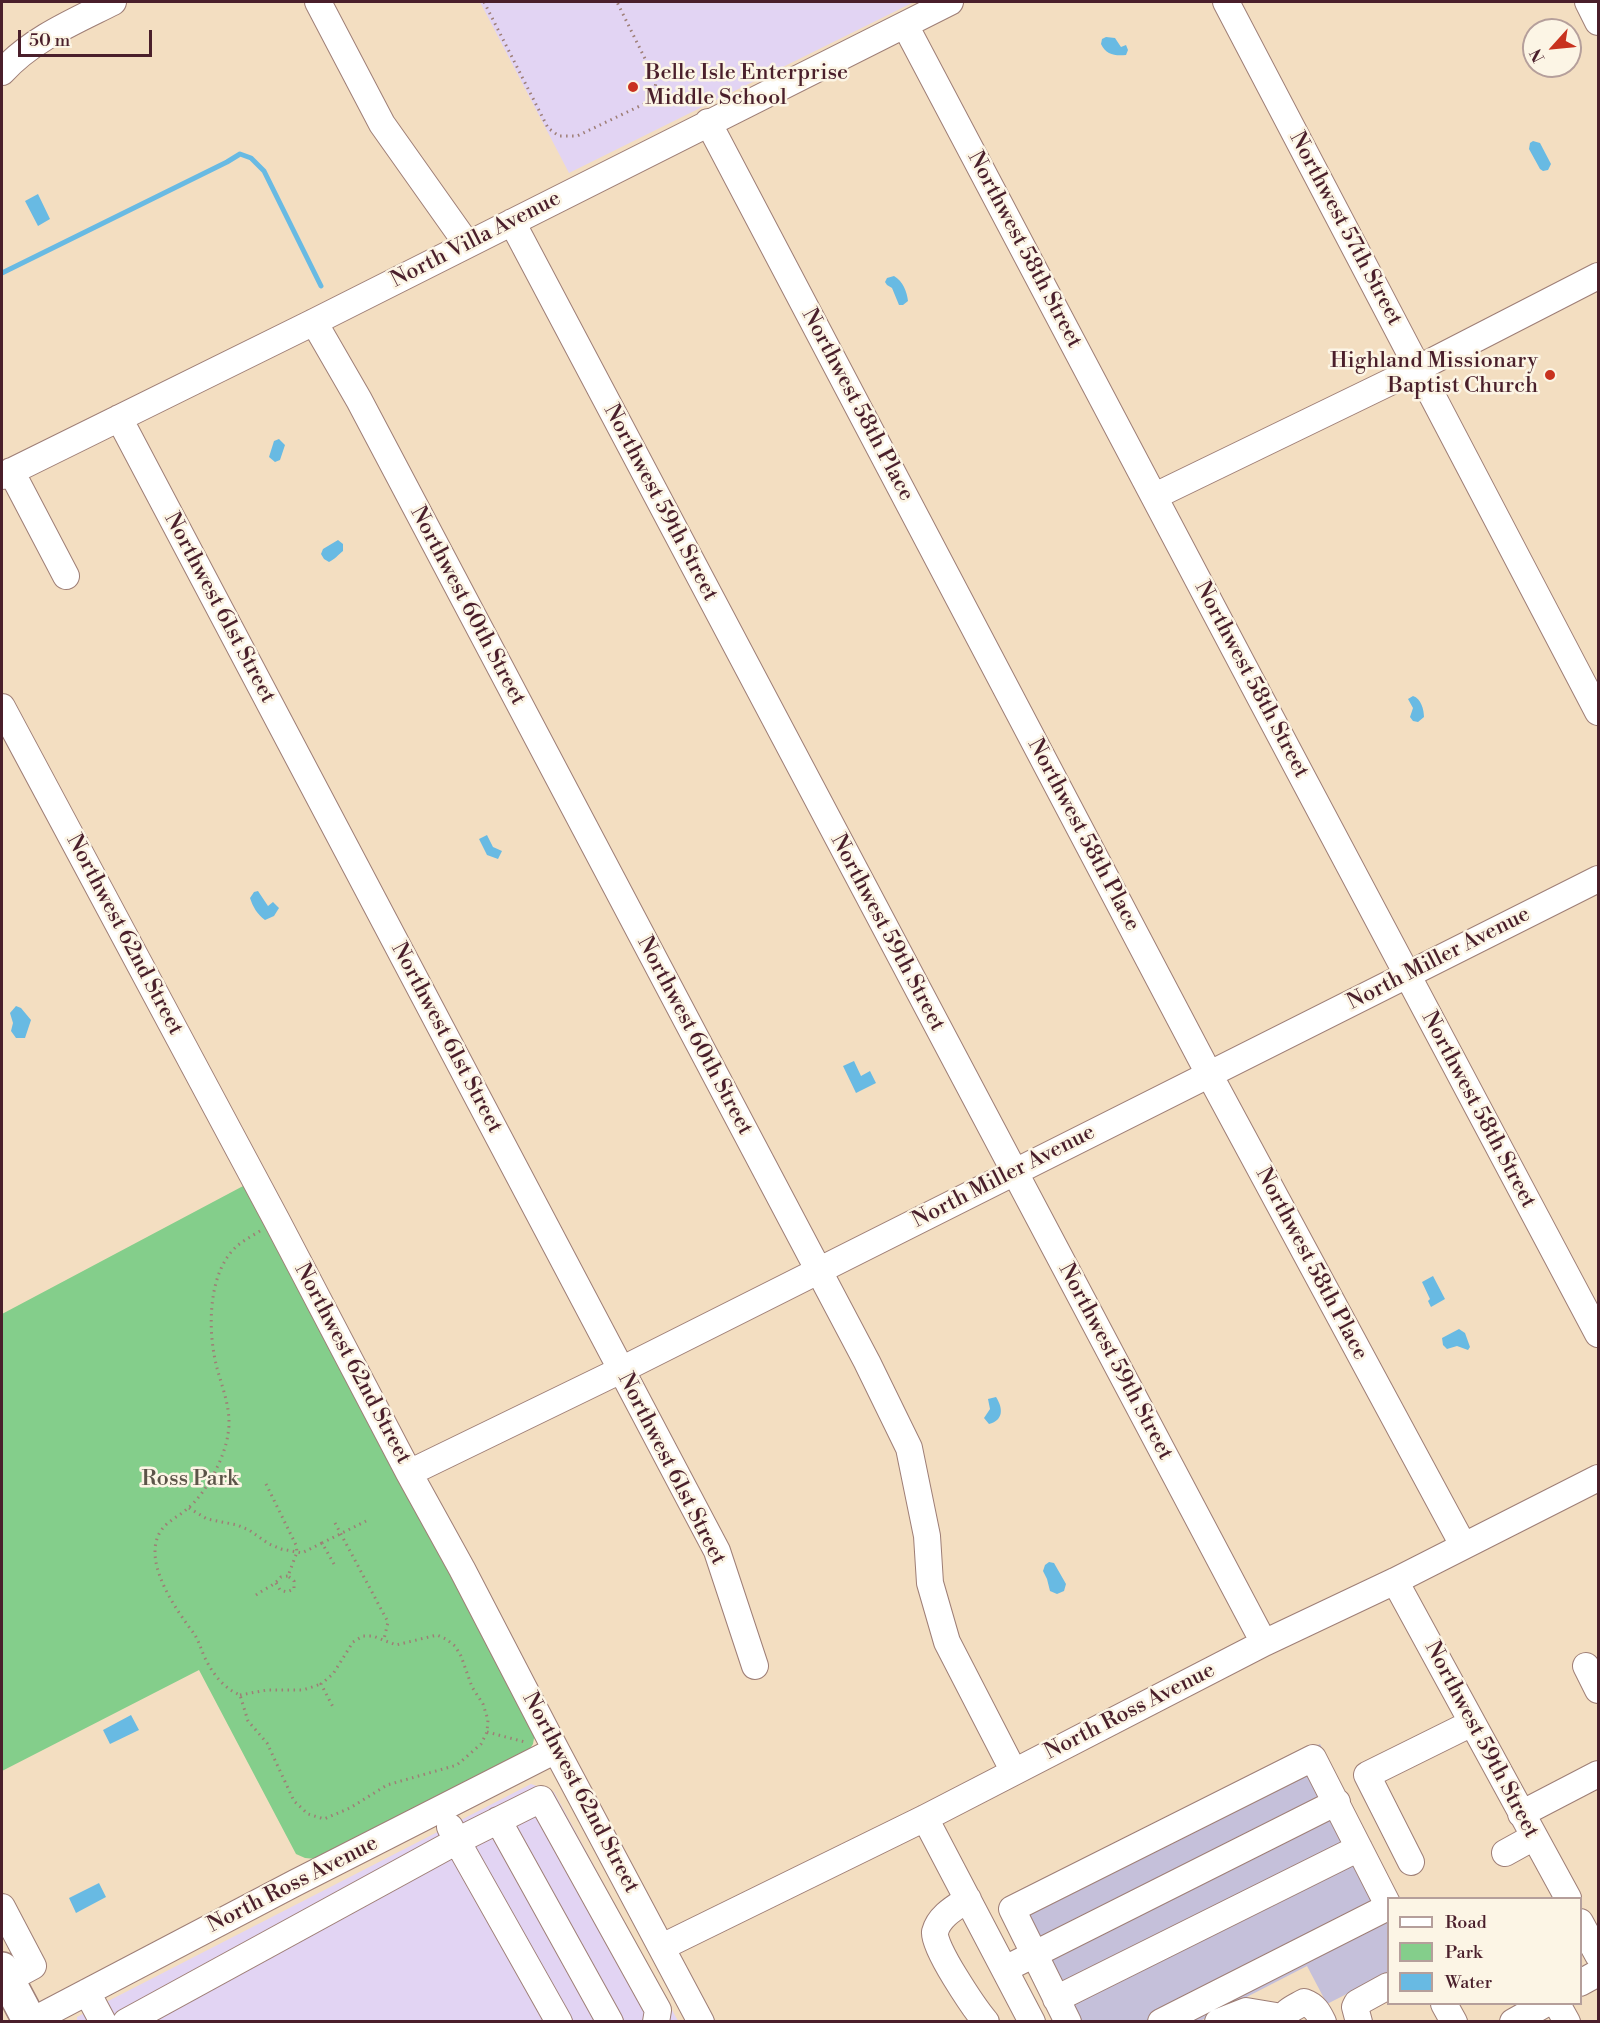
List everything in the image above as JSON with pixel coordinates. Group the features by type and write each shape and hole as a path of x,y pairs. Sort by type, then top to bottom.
{"main road":[{"path":"4,1974 30,2022"}],"street":[{"path":"2,72 34,42 113,2"},
{"path":"318,2 382,124 467,244"},
{"name":"North Villa Avenue","path":"6,474 950,2"},
{"name":"Northwest 57th Street","path":"1226,2 1599,712"},
{"path":"1588,2 1599,22"},
{"name":"Northwest 58th Street","path":"905,25 1406,976 1599,1334"},
{"name":"Northwest 58th Place","path":"708,122 1209,1074 1463,1545"},
{"name":"Northwest 59th Street","path":"512,222 1264,1643"},
{"path":"1155,496 1417,369 1599,276"},
{"name":"Northwest 60th Street","path":"314,322 364,411 867,1362 909,1448 927,1536 930,1583 947,1641 1014,1772"},
{"name":"Northwest 61st Street","path":"119,418 717,1551 755,1666"},
{"path":"6,474 66,576"},
{"name":"Northwest 62nd Street","path":"2,707 702,2022"},
{"name":"North Miller Avenue","path":"409,1473 621,1370 1599,879"},
{"name":"North Ross Avenue","path":"662,1947 925,1818 1264,1643 1395,1581 1599,1478"},
{"name":"Northwest 59th Street","path":"1395,1581 1567,1897"},
{"path":"1586,1666 1599,1690"},
{"path":"1411,1862 1367,1775 1472,1723"},
{"name":"North Ross Avenue","path":"30,2022 556,1750"},
{"path":"1068,2022 1012,1909 1313,1758 1387,1902"},
{"path":"1521,1814 1599,1774"},
{"path":"126,2022 457,1840 541,1799 658,2010 656,2022"},
{"path":"1005,1969 1337,1802"},
{"path":"441,1809 559,2022"},
{"path":"925,1818 1032,2022"},
{"path":"498,1820 610,2022"},
{"path":"1504,1853 1534,1837"},
{"path":"1056,1999 1359,1848"},
{"path":"968,1899 948,1912 938,1925 935,1933 936,1940 949,1967 986,2022"},
{"path":"2,1907 33,1966 4,1974"},
{"path":"1161,2022 1387,1907"},
{"path":"1582,1924 1599,1955"},
{"path":"1582,1982 1599,1973"},
{"path":"1359,2022 1355,2007 1357,2003 1387,1987"},
{"path":"87,1992 103,2022"},
{"path":"1218,2022 1246,2011 1282,2019 1286,2013 1304,2002 1317,2009 1323,2022"},
{"path":"1445,2005 1454,2022"},
{"path":"1513,2022 1543,2005"},
{"path":"1558,2005 1567,2022"}],"path":[{"path":"484,2 548,128 559,136 577,136 645,104 654,95 656,81 617,2"},
{"path":"240,1695 248,1721 267,1743 294,1802 308,1814 324,1819 336,1815 387,1785 457,1765 481,1744 487,1732 488,1720 483,1704 472,1687 461,1656 446,1638 437,1635 421,1637 396,1645 384,1638 363,1636 353,1642 333,1674 321,1684 303,1690 267,1690 240,1695 219,1680 211,1669 197,1639 171,1600 157,1569 155,1556 159,1535 172,1519 189,1508 216,1469 228,1435 230,1419 214,1354 211,1329 216,1282 226,1259 236,1247 277,1221"},
{"path":"266,1484 296,1545 297,1552 288,1576"},
{"path":"189,1508 207,1519 237,1525 249,1530 269,1544 297,1552 302,1552 366,1521"},
{"path":"335,1523 388,1622 384,1638"},
{"path":"322,1543 334,1564"},
{"path":"256,1595 276,1583 281,1577 288,1576 294,1581 294,1589 287,1592 280,1590 276,1583"},
{"path":"321,1684 333,1707"}],"shaded area":[{"name":"Belle Isle Enterprise Middle School","path":"480,2 914,2 569,173"},
{"path":"1320,1744 1397,1897 1387,1897 1387,1974 1327,2004 1307,1966 1198,2022 1060,2021 1001,1908"},
{"path":"531,1784 554,1792 678,2021 77,2022 77,2017"}],"green space":[{"name":"Ross Park","path":"245,1185 535,1732 533,1744 527,1753 316,1859 296,1854 199,1670 2,1771 2,1314"}],"water":[{"path":"1115,38 1121,47 1126,45 1128,50 1126,55 1108,53 1101,44 1102,39"},
{"path":"1533,141 1540,143 1551,164 1548,170 1540,169 1529,149"},
{"path":"38,194 50,219 38,226 25,201"},
{"path":"894,276 902,284 907,294 908,301 903,305 899,305 892,288 885,282 887,278"},
{"path":"279,439 285,445 280,460 275,462 269,457 274,441"},
{"path":"338,540 343,544 343,551 329,562 321,554 323,549"},
{"path":"1413,696 1420,702 1423,711 1424,717 1418,722 1413,721 1410,717 1413,708 1408,699"},
{"path":"487,835 493,847 502,851 498,859 487,855 479,839"},
{"path":"258,891 268,906 273,902 279,908 274,916 265,920 256,910 250,898 254,892"},
{"path":"16,1006 21,1008 31,1020 25,1038 16,1038 11,1031 13,1023 10,1013"},
{"path":"854,1061 861,1076 870,1071 876,1083 856,1093 843,1066"},
{"path":"1433,1276 1445,1299 1431,1307 1422,1282"},
{"path":"1459,1329 1465,1333 1470,1347 1468,1350 1457,1346 1447,1349 1443,1345 1442,1338"},
{"path":"996,1397 1000,1405 1000,1417 989,1424 984,1418 990,1409 988,1399"},
{"path":"1049,1562 1054,1563 1066,1584 1064,1591 1057,1594 1050,1591 1043,1571"},
{"path":"131,1715 139,1730 110,1744 103,1730"},
{"path":"99,1883 106,1897 76,1913 69,1898"}],"waterway":[{"path":"2,273 240,154 251,158 264,171 321,286"}],"place":[{"name":"Belle Isle Enterprise Middle School","path":"633,87"},
{"name":"Highland Missionary Baptist Church","path":"1550,375"}]}
